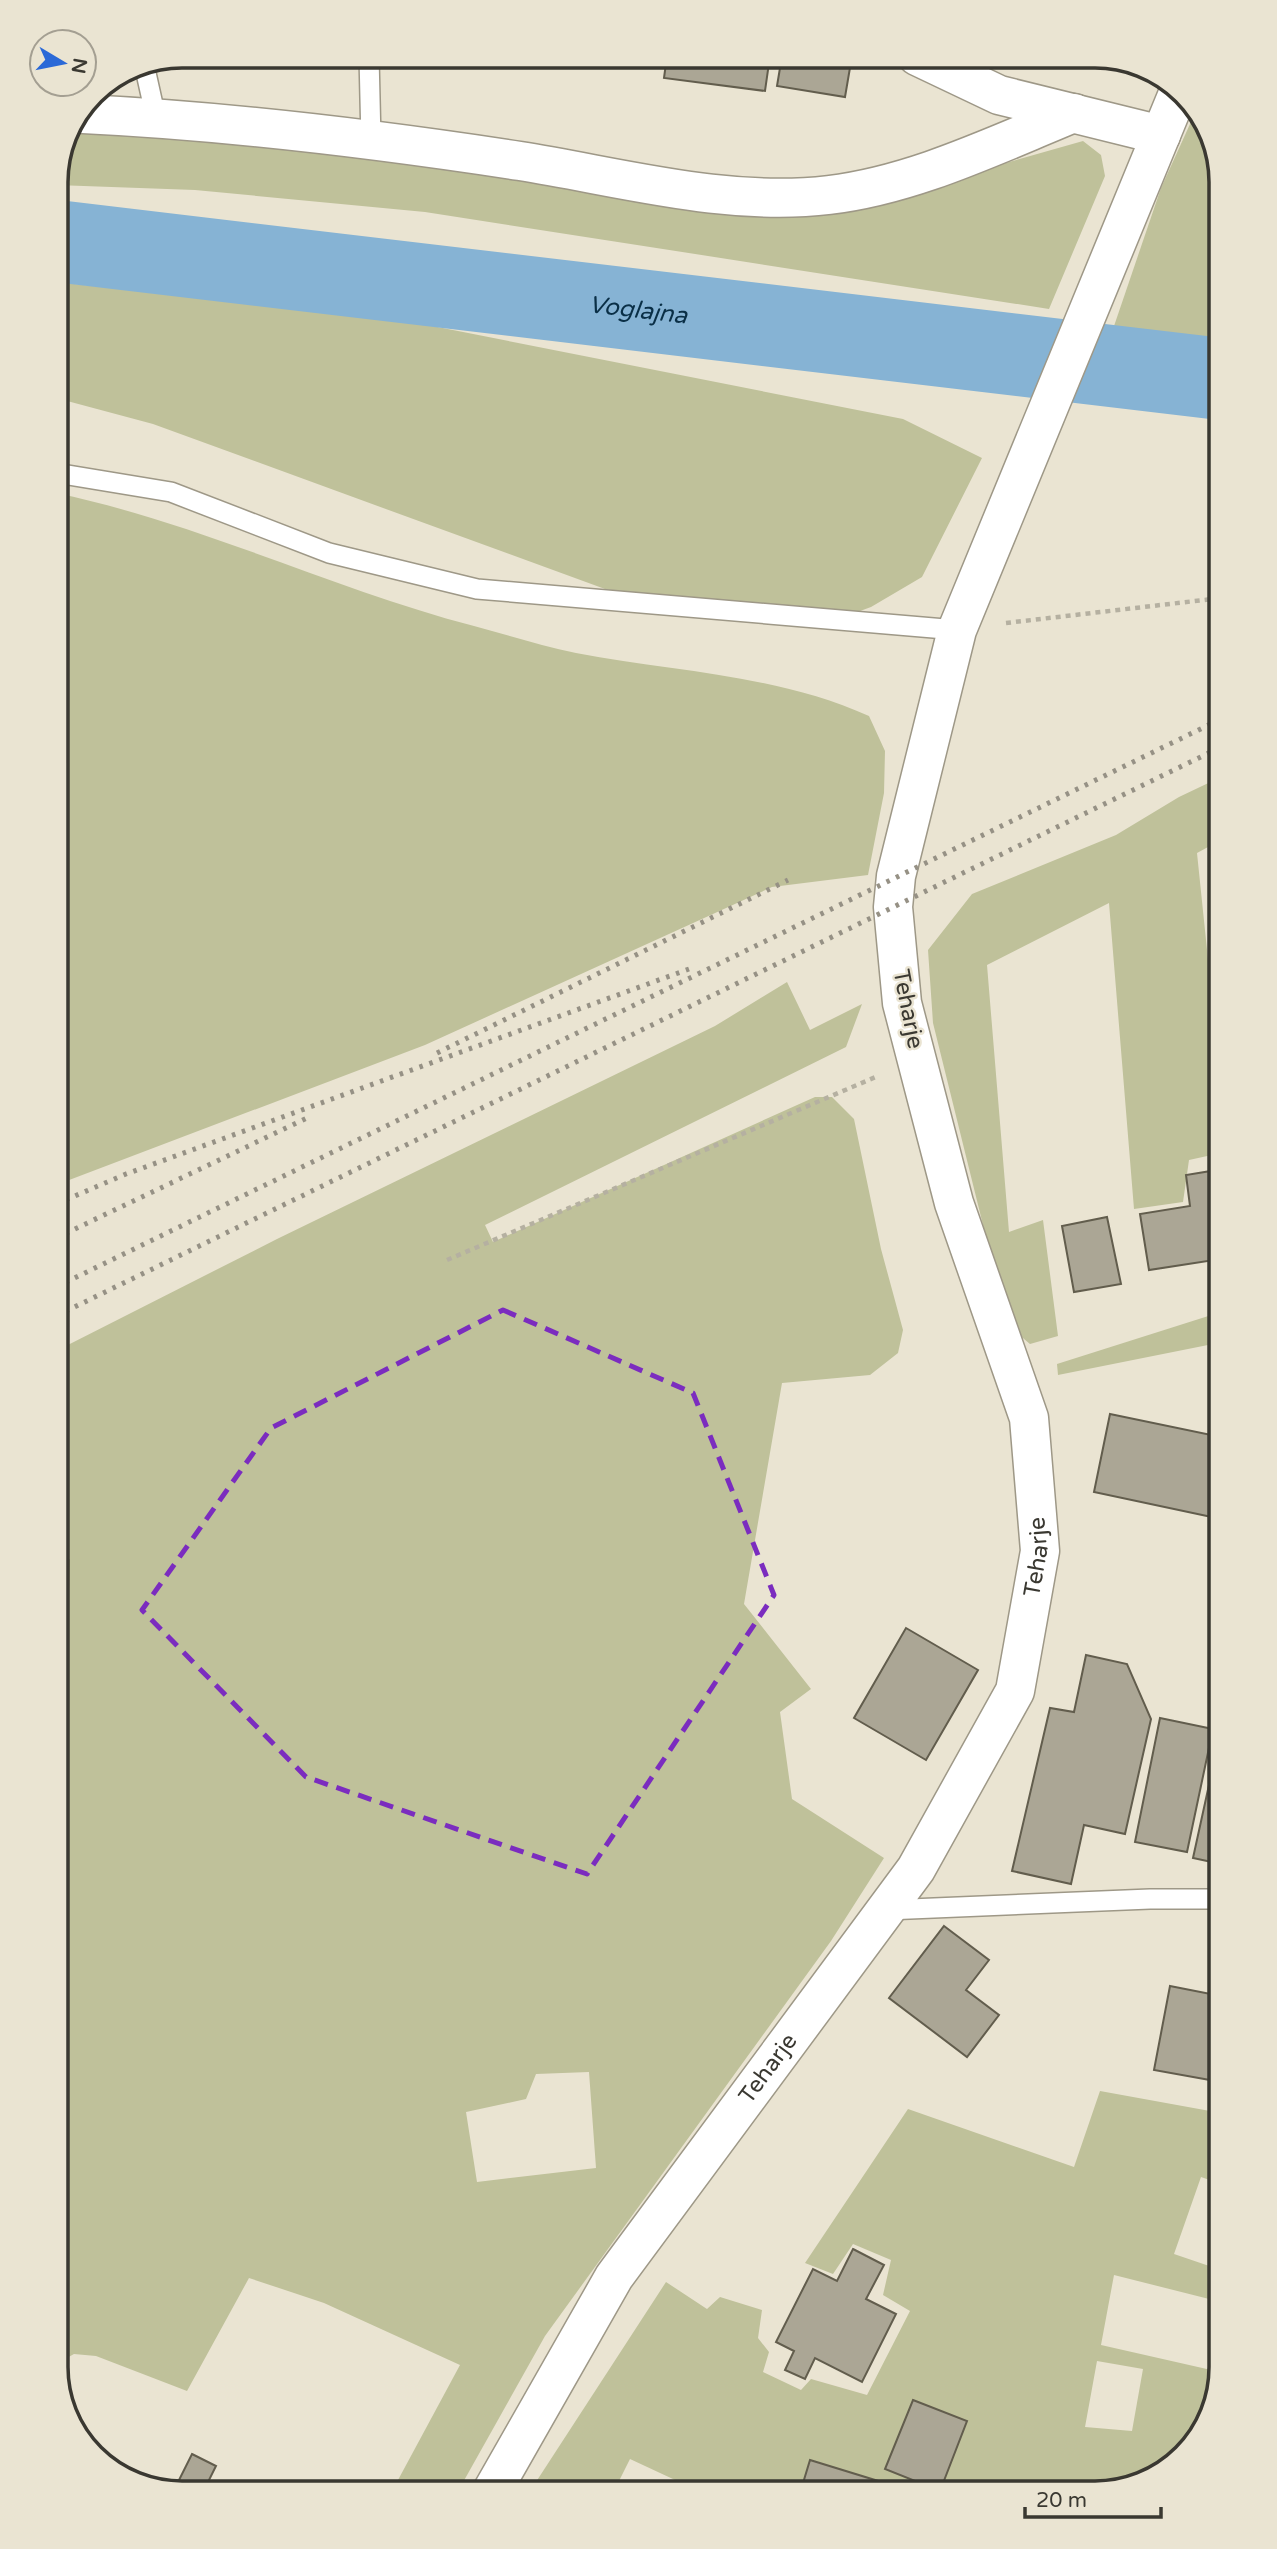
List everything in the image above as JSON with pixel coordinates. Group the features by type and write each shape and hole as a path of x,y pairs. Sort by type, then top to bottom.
{"street":[{"path":"942,68 999,95 1160,135"},
{"name":"Teharje","path":"498,2481 614,2277 916,1869 1015,1691 1040,1551 1029,1418 954,1203 902,1003 893,907 911,812 957,630 1174,102"},
{"path":"91,114 156,118 371,141 578,170 699,192 759,197 829,195 915,176 1074,113"}],"lane":[{"path":"369,68 371,141"},
{"path":"146,74 156,118"},
{"path":"68,475 171,492 329,553 477,589 957,630"},
{"path":"885,1910 1209,1899"}],"path":[{"path":"957,630 1209,599"},
{"path":"447,1260 917,1059"}],"highlighted area":[{"path":"503,1310 693,1393 774,1595 587,1874 306,1777 142,1610 271,1428"}],"green space":[{"path":"1191,122 1207,160 1209,182 1209,347 1113,329 1161,188"},
{"path":"80,132 438,159 918,188 1083,141 1101,155 1105,176 1049,309 425,212 195,190 68,185 72,153"},
{"path":"68,283 392,318 903,419 982,458 922,577 871,607 822,625 789,625 605,589 153,424 68,401"},
{"path":"68,496 162,521 369,594 538,644 576,653 762,683 834,702 869,716 885,751 884,793 868,875 772,887 425,1045 68,1180"},
{"path":"1209,783 1209,846 1197,853 1209,969 1209,1156 1189,1160 1183,1202 1134,1209 1109,903 987,965 1009,1232 1043,1220 1058,1336 1030,1344 1012,1329 984,1229 933,1023 928,950 972,894 1116,835 1179,797"},
{"path":"787,982 810,1030 862,1004 846,1047 485,1225 493,1242 815,1097 832,1097 854,1119 881,1249 903,1330 898,1353 870,1375 782,1383 744,1604 811,1689 780,1712 792,1799 884,1858 831,1941 545,2336 464,2481 397,2481 460,2365 324,2303 249,2278 187,2391 96,2356 74,2354 68,2357 68,1345 277,1239 715,1026","holes":["589,2072 596,2168 477,2182 466,2112 526,2099 536,2074"]},
{"path":"1209,1316 1209,1345 1058,1375 1057,1364"},
{"path":"68,1559 70,1559 68,1618"},
{"path":"1100,2091 1209,2111 1209,2180 1201,2177 1174,2254 1209,2266 1209,2299 1114,2275 1101,2345 1209,2369 1203,2403 1197,2417 1175,2447 1164,2457 1138,2472 1117,2479 1095,2481 677,2481 630,2459 619,2481 537,2481 666,2282 707,2309 720,2297 762,2310 758,2338 769,2352 763,2372 801,2390 811,2379 867,2395 910,2311 883,2295 891,2260 853,2244 833,2274 805,2263 908,2109 1074,2167","holes":["1097,2361 1143,2369 1132,2431 1085,2427"]}],"building":[{"path":"665,68 768,68 765,91 664,78"},
{"path":"780,68 850,68 845,97 777,86"},
{"path":"1209,1171 1209,1261 1149,1270 1140,1214 1190,1206 1186,1175"},
{"path":"1107,1217 1121,1284 1074,1292 1062,1226"},
{"path":"1110,1414 1209,1435 1209,1516 1094,1492"},
{"path":"906,1628 978,1670 926,1760 854,1718"},
{"path":"1086,1655 1127,1664 1151,1719 1125,1834 1084,1825 1071,1884 1012,1871 1050,1708 1074,1712"},
{"path":"1160,1718 1209,1728 1209,1748 1187,1852 1135,1842"},
{"path":"1209,1785 1209,1861 1193,1858"},
{"path":"944,1926 989,1960 966,1990 999,2015 967,2057 889,1998"},
{"path":"1170,1986 1209,1994 1209,2080 1154,2070"},
{"path":"853,2249 884,2265 866,2299 896,2314 862,2382 815,2358 805,2379 785,2370 794,2351 776,2342 813,2269 837,2281"},
{"path":"913,2400 967,2421 944,2481 915,2481 885,2469"},
{"path":"192,2454 216,2466 208,2481 178,2481"},
{"path":"810,2460 878,2481 804,2481"}],"waterway":[{"name":"Voglajna","path":"68,242 1209,378"}],"railway":[{"path":"68,1281 1209,725"},
{"path":"68,1310 1209,753"},
{"path":"437,1053 788,880"},
{"path":"68,1199 126,1174 689,969"},
{"path":"68,1232 309,1117"}]}
